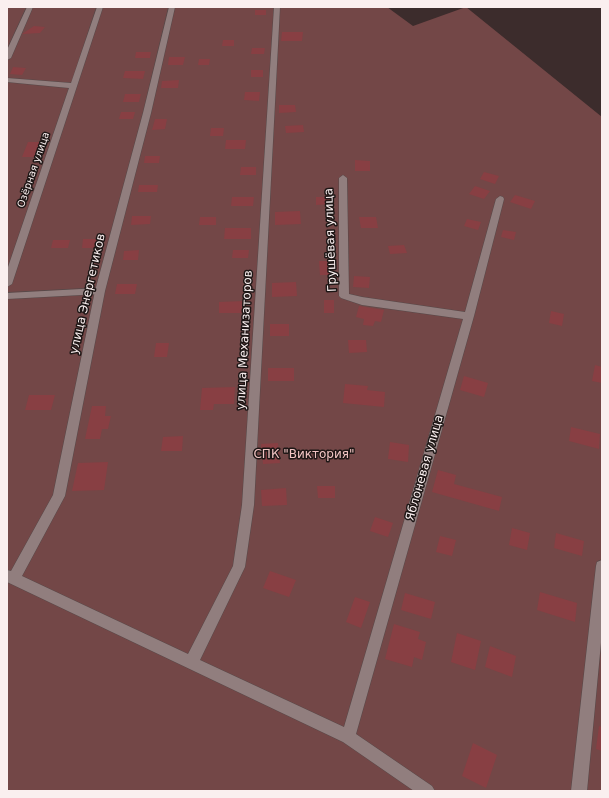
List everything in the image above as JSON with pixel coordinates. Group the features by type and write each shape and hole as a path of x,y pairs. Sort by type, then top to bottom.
{"street":[{"path":"7,58 30,7"},
{"path":"7,80 74,86 100,7"},
{"name":"улица Энергетиков","path":"10,577 59,496 100,291 147,113 172,7"},
{"name":"улица Механизаторов","path":"191,664 238,567 248,505 277,7"},
{"name":"Озёрная улица","path":"7,284 74,86"},
{"name":"Грушёвая улица","path":"342,178 344,296 469,316"},
{"name":"Яблоневая улица","path":"348,737 469,316 500,199"},
{"path":"580,791 602,566"},
{"path":"10,577 348,737 427,791"}],"lane":[{"path":"7,296 100,291"}],"green space":[{"name":"СПК \"Виктория\"","path":"7,7 387,7 413,26 466,7 602,117 602,791 7,791"}],"building":[{"path":"255,10 266,10 266,15 255,15"},
{"path":"34,26 45,27 40,33 22,34"},
{"path":"282,32 303,32 302,41 281,41"},
{"path":"223,40 234,40 234,46 222,46"},
{"path":"252,48 265,48 264,54 251,54"},
{"path":"136,52 151,52 150,58 135,58"},
{"path":"169,57 185,57 183,65 168,65"},
{"path":"199,59 210,59 209,65 198,65"},
{"path":"13,67 26,68 22,75 10,74"},
{"path":"251,70 263,70 263,77 251,77"},
{"path":"125,71 145,71 143,79 123,78"},
{"path":"179,80 178,88 161,88 162,81"},
{"path":"245,92 260,92 259,101 244,100"},
{"path":"125,94 141,94 139,102 123,102"},
{"path":"279,105 295,105 296,112 279,113"},
{"path":"121,112 135,112 133,119 119,119"},
{"path":"155,119 167,119 165,129 152,130"},
{"path":"303,125 304,132 286,133 285,126"},
{"path":"211,128 224,128 223,136 210,136"},
{"path":"226,140 246,140 245,149 225,149"},
{"path":"28,142 43,142 37,157 22,157"},
{"path":"145,156 160,156 159,163 144,163"},
{"path":"355,160 370,161 370,171 355,171"},
{"path":"241,167 256,167 256,175 240,175"},
{"path":"484,172 499,176 495,184 480,179"},
{"path":"139,185 158,185 157,192 138,192"},
{"path":"475,186 490,191 484,199 469,194"},
{"path":"515,195 535,201 531,209 510,202"},
{"path":"232,197 254,197 253,206 231,206"},
{"path":"316,197 330,197 331,204 316,205"},
{"path":"300,211 301,224 275,225 275,212"},
{"path":"132,216 151,216 150,224 131,225"},
{"path":"200,217 216,217 216,225 199,225"},
{"path":"359,217 376,217 378,228 361,228"},
{"path":"467,219 481,222 478,230 464,226"},
{"path":"225,228 251,228 251,239 224,239"},
{"path":"503,230 516,232 514,240 501,237"},
{"path":"83,239 100,239 98,248 82,248"},
{"path":"53,240 70,240 68,248 51,248"},
{"path":"404,245 407,253 390,254 388,246"},
{"path":"139,250 138,260 123,260 124,251"},
{"path":"233,250 249,250 248,258 232,258"},
{"path":"319,261 333,261 334,275 320,275"},
{"path":"354,276 370,277 369,288 353,287"},
{"path":"296,282 297,296 272,297 272,283"},
{"path":"117,284 137,284 135,294 115,294"},
{"path":"324,300 334,300 334,313 324,313"},
{"path":"245,301 244,313 219,313 219,302"},
{"path":"359,306 384,310 381,322 375,321 373,326 363,325 364,319 356,317"},
{"path":"551,311 564,314 562,326 549,323"},
{"path":"270,324 289,324 289,336 270,336"},
{"path":"348,340 366,340 367,352 349,353"},
{"path":"156,343 169,343 167,357 154,357"},
{"path":"595,365 602,367 602,383 592,381"},
{"path":"268,368 294,368 294,381 268,381"},
{"path":"464,376 488,383 484,397 460,390"},
{"path":"345,384 368,386 367,390 385,392 384,407 343,403"},
{"path":"235,387 234,404 214,404 213,410 200,410 202,388"},
{"path":"29,395 55,395 51,410 25,410"},
{"path":"92,406 106,406 105,416 111,416 108,429 102,429 100,439 85,439"},
{"path":"571,427 600,434 599,449 569,441"},
{"path":"183,436 182,451 161,451 163,437"},
{"path":"390,442 409,445 408,462 388,459"},
{"path":"278,443 280,463 263,464 261,444"},
{"path":"108,462 104,490 72,491 78,463"},
{"path":"438,470 456,475 454,484 502,497 499,511 432,492"},
{"path":"317,486 335,486 335,498 318,498"},
{"path":"286,488 287,505 262,506 261,490"},
{"path":"375,517 393,523 388,537 370,531"},
{"path":"512,528 530,533 527,550 509,545"},
{"path":"556,533 584,541 582,556 554,548"},
{"path":"440,536 456,540 452,556 436,552"},
{"path":"270,571 296,580 289,597 263,588"},
{"path":"540,592 577,603 575,622 537,610"},
{"path":"405,593 435,602 431,619 401,610"},
{"path":"355,597 370,602 361,628 346,622"},
{"path":"394,624 420,632 418,639 426,642 422,660 414,657 412,667 385,659"},
{"path":"457,633 481,641 475,670 451,662"},
{"path":"490,646 516,656 512,677 485,667"},
{"path":"599,726 602,727 602,751 596,749"},
{"path":"473,743 497,755 486,788 462,776"}]}
